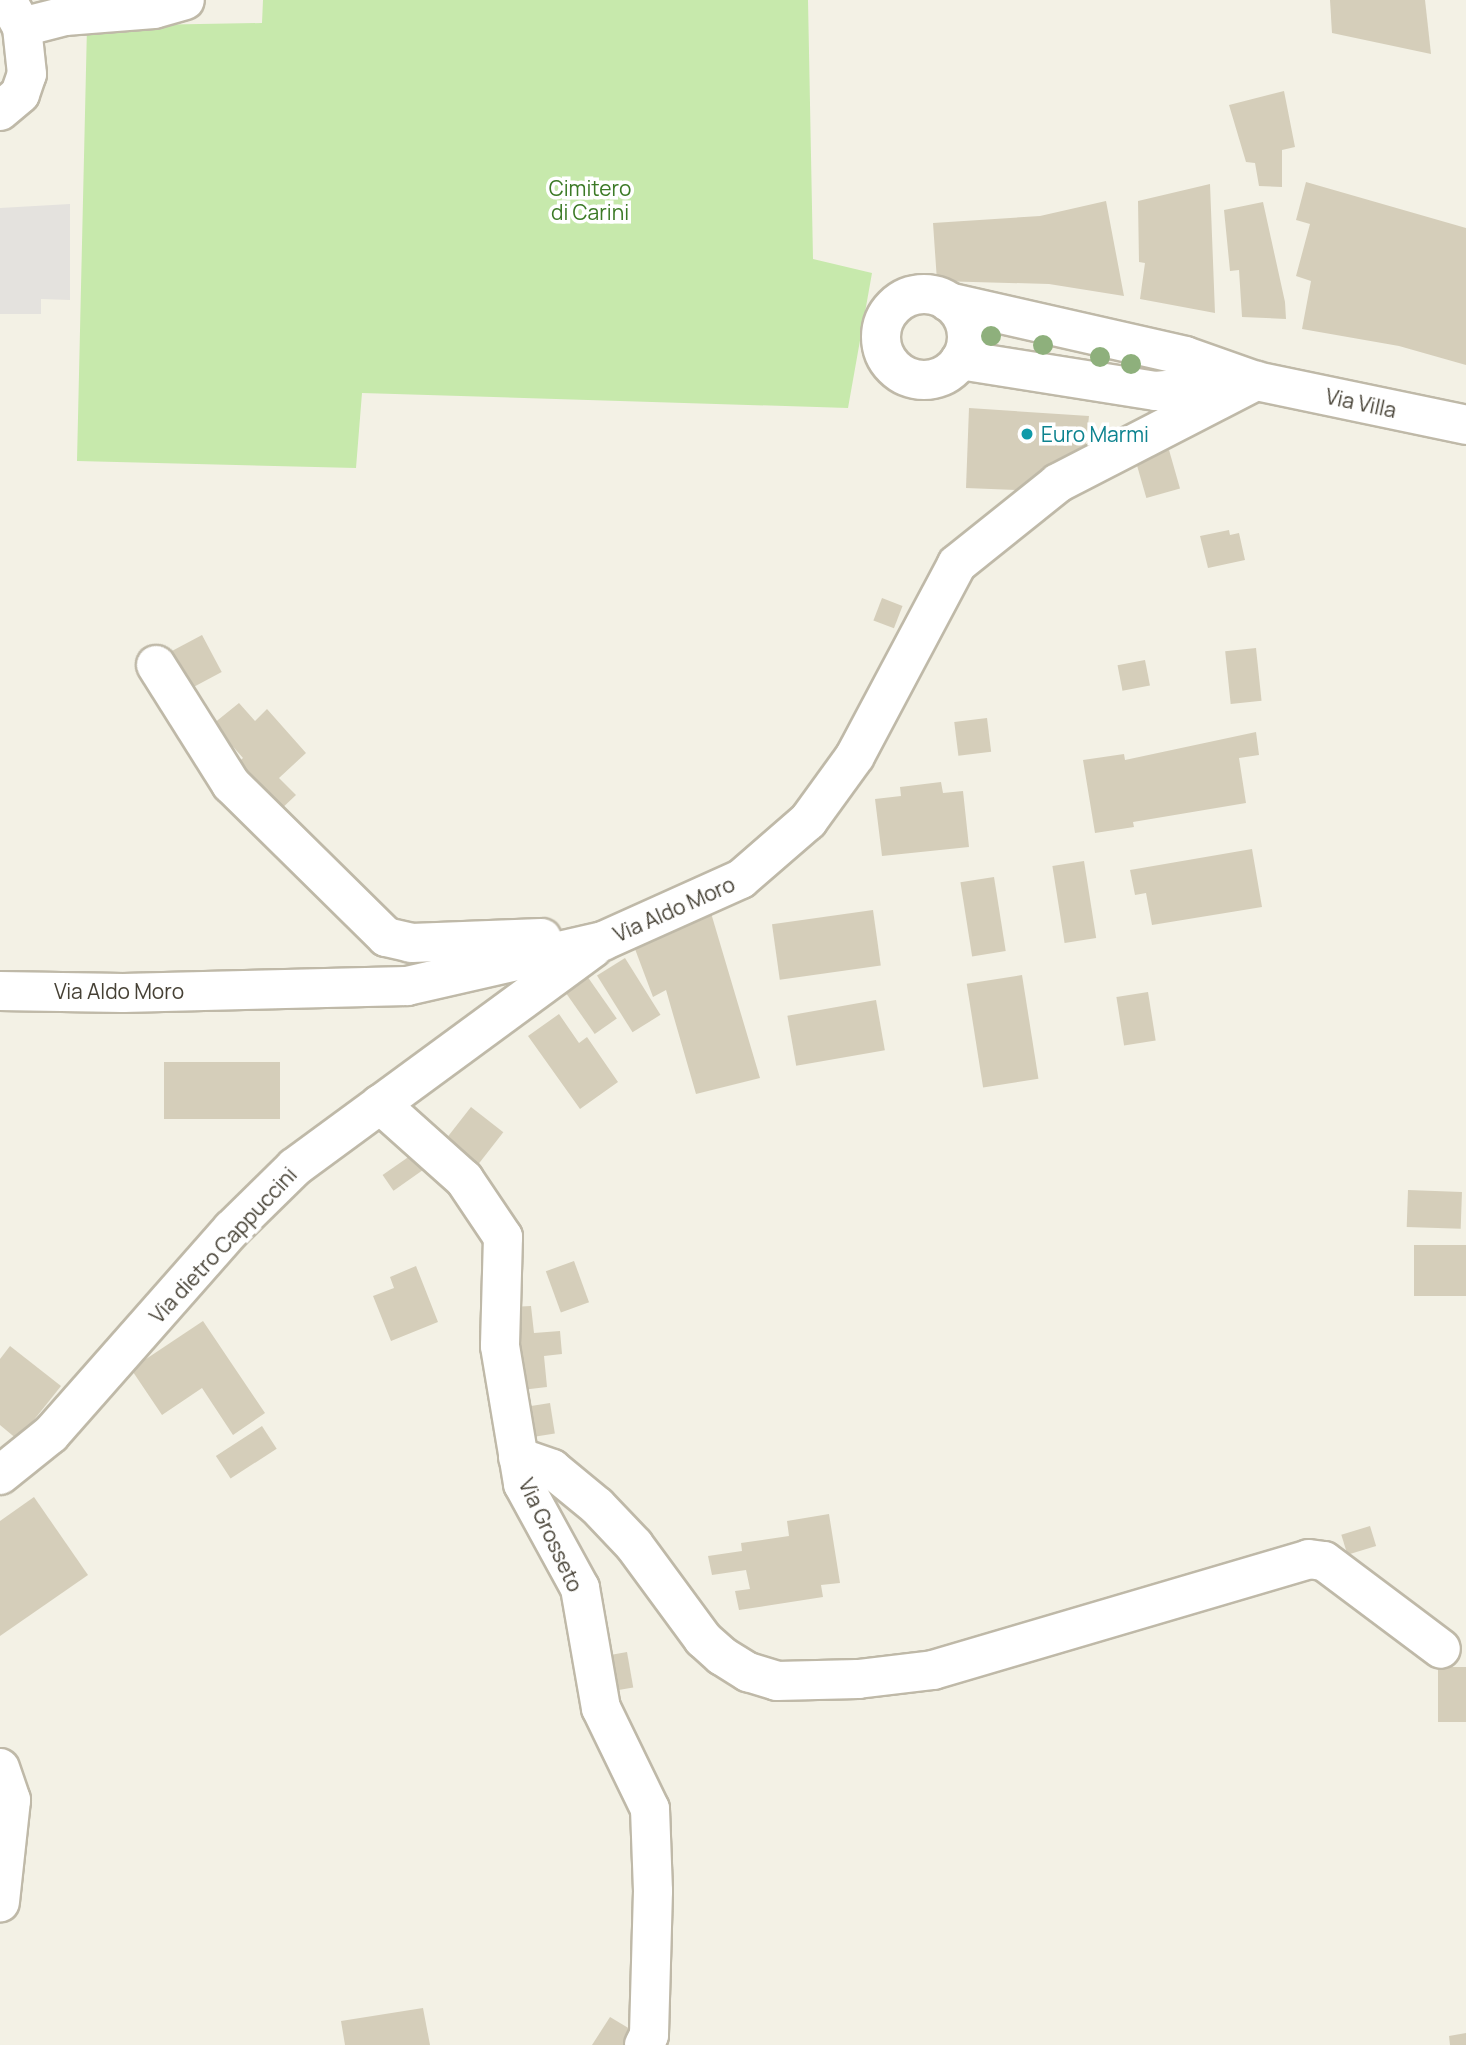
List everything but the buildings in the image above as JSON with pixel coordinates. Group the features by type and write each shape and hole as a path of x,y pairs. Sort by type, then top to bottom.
{"street":[{"path":"0,111 20,94 27,74 14,13 65,16 154,9 185,0"},
{"path":"948,302 964,319 967,333 960,360 938,377 918,379 898,371 883,348 884,320 904,299 931,294 948,302 1185,356 1256,381"},
{"path":"960,360 1156,391 1256,381"},
{"name":"Via Villa","path":"1256,381 1466,425"},
{"name":"Via Aldo Moro","path":"0,991 122,993 407,986 603,940 741,879 808,821 855,757 957,564 1001,524 1058,483 1256,381"},
{"path":"156,665 231,784 386,937 411,943 528,937 603,940"},
{"name":"Via dietro Cappuccini","path":"0,1475 51,1434 232,1229 295,1167 603,940"},
{"name":"Via Grosseto","path":"380,1104 464,1179 503,1237 500,1346 523,1484 580,1588 601,1708 650,1809 653,1891 649,2035 644,2045"},
{"path":"518,1457 552,1469 597,1506 634,1545 703,1639 722,1656 748,1672 777,1681 858,1679 933,1670 1309,1559 1335,1569 1441,1649"},
{"path":"0,1768 10,1800 0,1902"}],"green space":[{"name":"Cimitero di Carini","path":"263,0 808,0 813,259 872,273 848,408 362,393 356,468 77,461 87,26 262,23"}],"shaded area":[{"path":"70,204 70,300 41,299 41,314 0,314 0,208"}],"place":[{"name":"Euro Marmi","path":"1027,434"}]}
